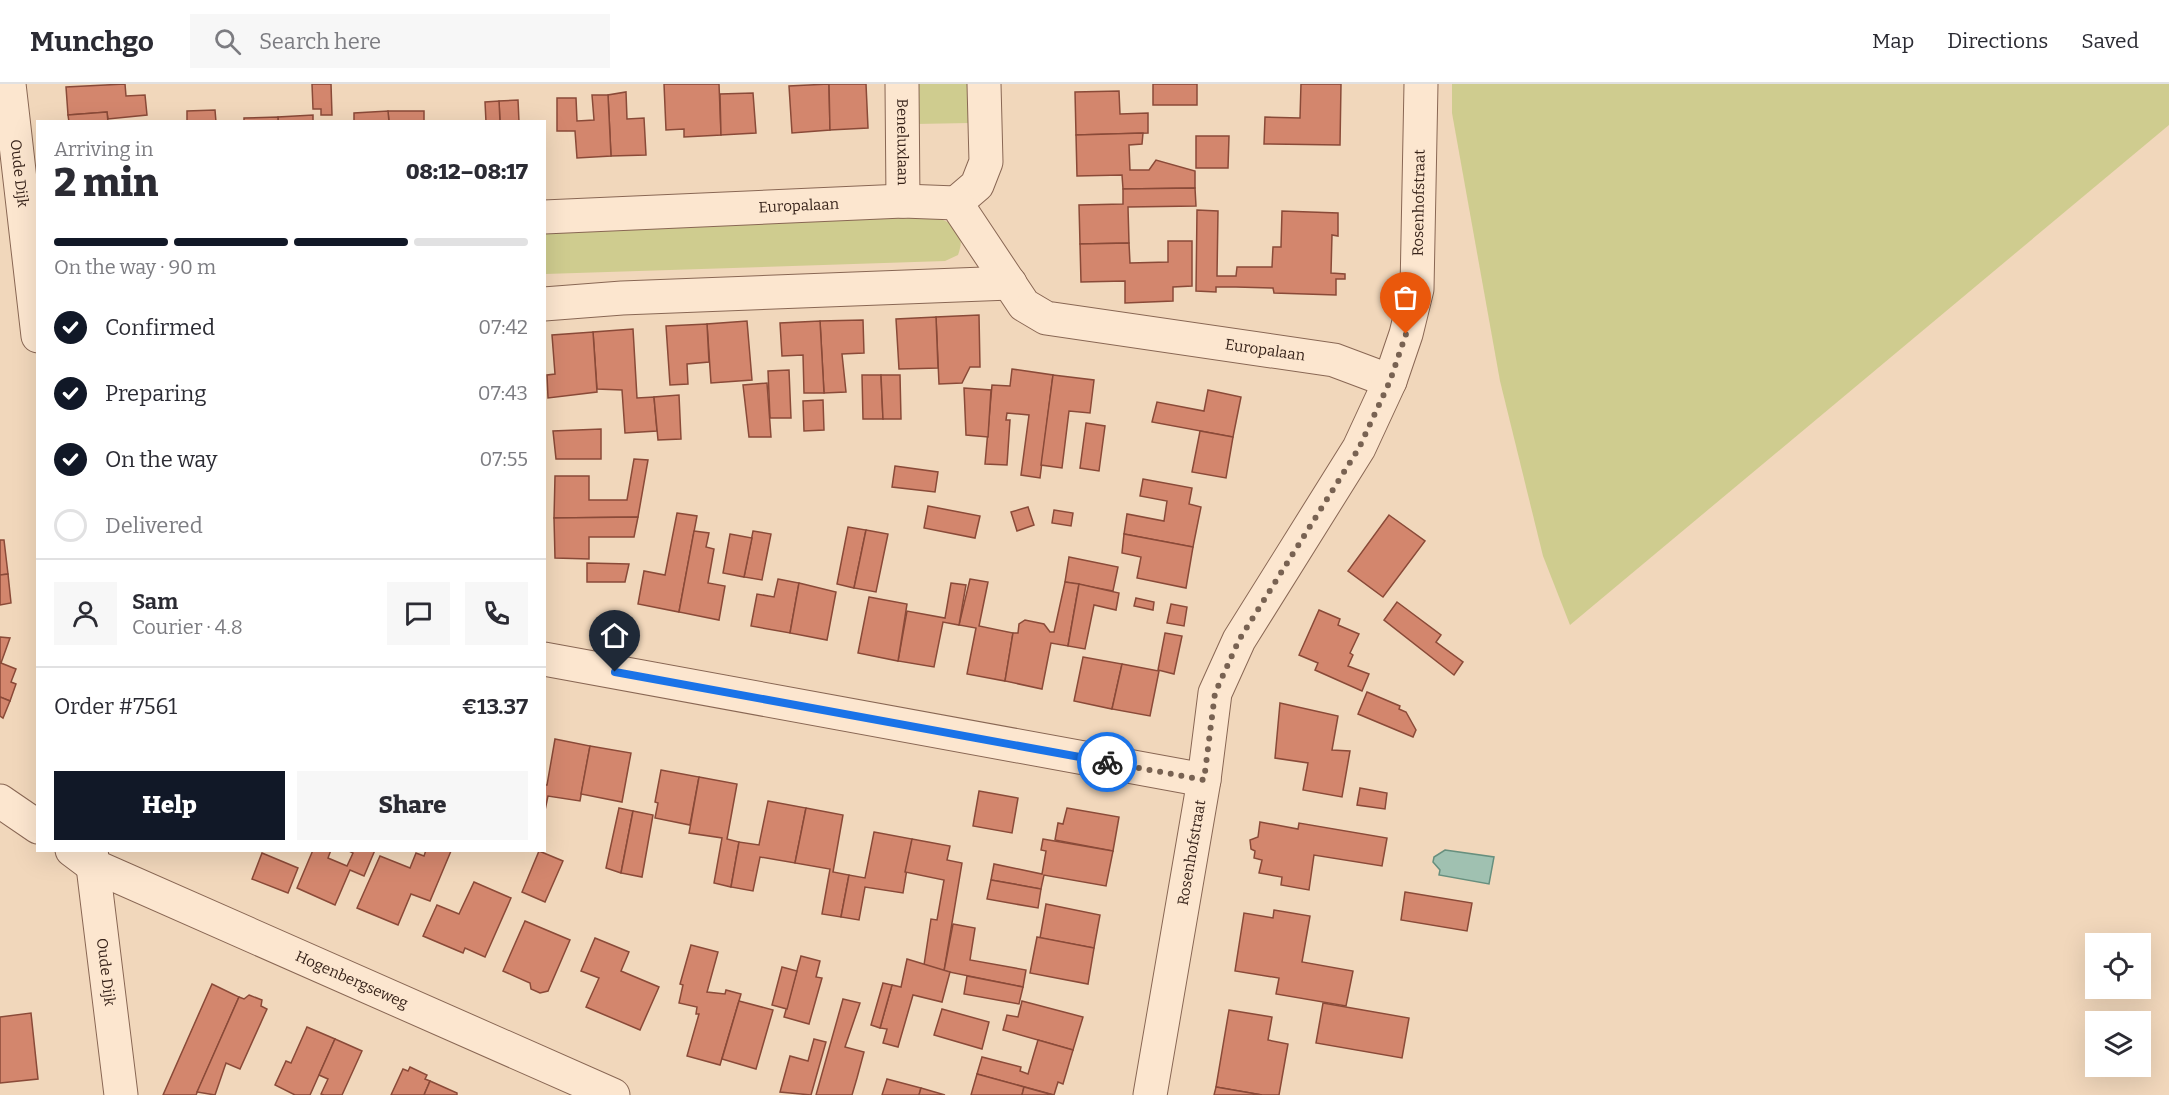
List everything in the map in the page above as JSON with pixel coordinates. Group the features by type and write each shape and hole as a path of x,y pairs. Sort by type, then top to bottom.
{"street":[{"name":"Oude Dijk","path":"9,84 22,231 36,323"},
{"name":"Beneluxlaan","path":"902,84 903,201"},
{"path":"956,203 977,185 986,162 984,84"},
{"name":"Rosenhofstraat","path":"1150,1095 1204,780 1215,693 1239,640 1359,448 1390,381 1417,289 1421,84"},
{"name":"Europalaan","path":"546,217 903,201 956,203 1024,304 1046,318 1334,360 1390,381"},
{"path":"546,304 645,296 1010,283"},
{"path":"546,659 1204,780"},
{"path":"0,801 36,826"},
{"name":"Oude Dijk","path":"85,855 121,1095"},
{"name":"Hogenbergseweg","path":"85,855 612,1095"}],"shaded area":[{"path":"915,84 969,84 970,123 915,124"},
{"path":"1452,84 2169,84 2169,125 1570,625 1543,556 1500,381 1452,113"},
{"path":"923,215 953,226 958,231 961,245 958,255 945,261 546,274 546,233"},
{"path":"1445,850 1494,857 1489,884 1439,875 1440,870 1433,862 1434,857"}],"building":[{"path":"125,84 126,96 145,95 147,115 108,119 107,112 68,115 66,87"},
{"path":"312,84 331,84 332,115 321,115 321,109 313,109"},
{"path":"664,84 719,84 721,135 684,137 684,129 666,130"},
{"path":"829,84 830,130 792,133 789,86"},
{"path":"829,84 866,84 868,128 830,130"},
{"path":"1153,84 1197,84 1197,105 1153,105"},
{"path":"1301,84 1341,84 1340,145 1264,144 1265,117 1300,118"},
{"path":"1119,91 1120,114 1148,113 1148,133 1076,135 1075,92"},
{"path":"626,92 627,119 644,118 646,155 611,156 608,95"},
{"path":"753,93 756,133 721,135 720,94"},
{"path":"592,95 608,95 611,156 577,158 575,131 557,131 557,98 576,98 577,121 594,120"},
{"path":"518,100 519,120 500,120 499,101"},
{"path":"499,101 500,120 486,120 485,102"},
{"path":"215,110 216,120 187,120 187,111"},
{"path":"388,111 424,111 424,120 389,120"},
{"path":"388,111 389,120 354,120 354,113"},
{"path":"107,112 108,120 69,120 68,115"},
{"path":"313,115 313,120 278,120 278,117"},
{"path":"278,117 278,120 244,120 244,118"},
{"path":"1143,133 1142,144 1129,145 1130,170 1149,170 1156,160 1195,171 1195,188 1123,189 1122,175 1077,176 1076,135"},
{"path":"1196,136 1229,136 1228,168 1196,168"},
{"path":"1195,188 1196,206 1128,207 1129,243 1080,244 1079,205 1123,204 1123,189"},
{"path":"1197,210 1218,211 1217,276 1236,276 1237,267 1272,267 1273,247 1281,247 1282,211 1338,213 1338,236 1332,235 1331,273 1345,274 1345,279 1336,279 1336,295 1274,293 1273,288 1216,287 1216,292 1196,291"},
{"path":"1168,241 1192,241 1192,286 1173,287 1173,301 1125,303 1125,281 1081,282 1080,244 1129,243 1130,263 1168,262"},
{"path":"979,315 980,367 970,367 962,383 939,384 936,317"},
{"path":"936,317 938,368 899,369 896,319"},
{"path":"863,320 864,353 842,354 846,392 824,393 820,321"},
{"path":"747,321 752,380 711,383 707,324"},
{"path":"820,321 824,393 804,393 803,355 782,356 780,323"},
{"path":"707,324 709,362 687,364 688,384 670,385 666,326"},
{"path":"633,329 637,398 654,397 657,431 625,433 622,390 597,389 593,332"},
{"path":"593,332 597,392 548,398 547,375 555,374 552,335"},
{"path":"1012,369 1053,375 1040,478 1021,475 1029,415 1007,413 1006,420 1010,420 1007,465 985,464 992,385 1010,386"},
{"path":"789,370 791,418 770,418 768,371"},
{"path":"862,375 881,375 883,419 863,419"},
{"path":"881,375 900,375 901,419 883,419"},
{"path":"1053,375 1094,380 1090,413 1069,411 1062,468 1041,465"},
{"path":"767,383 771,437 749,437 743,385"},
{"path":"964,388 991,390 988,437 966,435"},
{"path":"1208,390 1241,397 1233,437 1152,422 1157,402 1204,411"},
{"path":"679,395 681,439 658,440 654,397"},
{"path":"823,400 824,430 804,431 803,401"},
{"path":"1086,423 1105,426 1099,471 1080,468"},
{"path":"601,429 601,459 556,459 553,431"},
{"path":"1200,431 1233,437 1226,478 1192,472"},
{"path":"634,459 648,460 638,517 554,518 555,476 589,476 589,500 627,500"},
{"path":"895,466 938,472 935,492 892,487"},
{"path":"1143,479 1192,488 1189,504 1201,507 1193,547 1124,534 1127,514 1164,521 1167,501 1140,496"},
{"path":"928,506 980,516 975,538 924,528"},
{"path":"1028,507 1034,525 1017,531 1011,512"},
{"path":"1054,510 1073,513 1071,526 1052,523"},
{"path":"677,513 697,516 679,612 638,604 644,571 665,575"},
{"path":"1389,515 1425,541 1383,597 1348,571"},
{"path":"638,517 634,537 589,537 589,559 555,558 554,518"},
{"path":"848,527 866,530 854,588 837,584"},
{"path":"866,530 888,534 876,592 854,588"},
{"path":"694,531 709,533 706,547 714,549 708,583 725,586 719,620 679,612"},
{"path":"753,531 771,534 762,580 744,577"},
{"path":"730,534 752,538 744,577 723,573"},
{"path":"1124,534 1193,547 1186,588 1137,578 1141,557 1122,553"},
{"path":"0,540 4,540 8,574 0,575"},
{"path":"1069,557 1118,567 1113,591 1065,582"},
{"path":"587,563 629,564 625,582 587,582"},
{"path":"8,574 11,603 0,605 0,575"},
{"path":"778,579 799,583 790,633 751,626 757,594 774,597"},
{"path":"970,579 988,582 979,626 1013,633 1005,681 967,674 976,628 959,625"},
{"path":"1065,582 1079,584 1068,646 1051,643 1042,689 1005,681 1013,633 1018,633 1019,624 1025,620 1044,624 1050,632 1054,632"},
{"path":"799,583 836,592 827,640 790,633"},
{"path":"951,583 966,585 959,625 943,622 934,667 898,661 907,611 945,618"},
{"path":"1079,584 1119,593 1116,610 1094,605 1085,649 1068,646"},
{"path":"869,597 907,604 898,661 858,653"},
{"path":"1136,598 1154,602 1153,610 1134,606"},
{"path":"1397,602 1441,635 1436,642 1463,662 1454,675 1384,620"},
{"path":"1171,604 1187,607 1184,626 1167,623"},
{"path":"1319,610 1340,619 1338,625 1359,634 1350,653 1353,655 1348,666 1369,674 1362,691 1315,670 1318,663 1299,655"},
{"path":"1165,633 1182,636 1174,674 1158,670"},
{"path":"0,637 10,638 1,663 16,669 11,682 16,684 10,701 0,697"},
{"path":"1083,657 1122,664 1112,709 1074,701"},
{"path":"1122,664 1159,671 1150,716 1112,709"},
{"path":"1367,692 1400,706 1399,709 1406,712 1416,730 1413,737 1358,714"},
{"path":"0,697 10,701 3,718 0,716"},
{"path":"1280,703 1338,716 1332,750 1350,751 1342,797 1303,790 1308,763 1275,758"},
{"path":"555,739 590,746 580,801 548,796 546,806"},
{"path":"590,746 631,753 622,802 581,794"},
{"path":"661,770 699,777 690,825 655,818 658,803 655,802"},
{"path":"699,777 737,784 727,839 739,842 731,887 714,883 722,838 689,833"},
{"path":"1360,788 1387,793 1385,809 1357,805"},
{"path":"979,791 1018,798 1012,833 973,826"},
{"path":"768,801 806,808 795,863 760,857 753,891 731,887 739,842 759,845"},
{"path":"619,808 633,811 621,873 606,868"},
{"path":"806,808 843,815 833,872 849,875 841,917 822,914 830,869 795,863"},
{"path":"1067,808 1119,817 1113,851 1055,840 1058,823 1063,824"},
{"path":"633,811 653,815 642,877 621,873"},
{"path":"1260,822 1298,829 1299,823 1387,838 1382,866 1314,855 1309,890 1281,885 1282,877 1259,873 1262,860 1254,858 1255,851 1251,849 1250,840 1258,837"},
{"path":"874,832 912,839 903,893 865,887 859,920 841,917 849,875 865,878"},
{"path":"912,839 950,846 947,860 962,863 944,971 924,965 931,919 937,920 944,880 905,872"},
{"path":"1043,839 1113,851 1106,886 1044,875 1041,889 991,880 994,864 1042,874 1046,851 1041,850"},
{"path":"312,852 330,852 328,858 347,866 353,853 351,852 374,852 364,876 350,870 335,905 297,888"},
{"path":"425,852 451,852 430,901 411,894 398,925 357,908 380,856 410,868 416,853 424,856"},
{"path":"539,852 563,861 545,902 522,892"},
{"path":"262,853 298,868 288,893 252,879"},
{"path":"991,880 1041,889 1038,908 987,899"},
{"path":"474,882 511,898 485,957 465,948 463,953 423,936 437,905 459,914"},
{"path":"1405,892 1472,903 1467,931 1401,920"},
{"path":"1046,904 1100,915 1094,948 1040,938"},
{"path":"1274,910 1310,916 1302,962 1353,971 1346,1006 1276,994 1279,978 1235,971 1244,913 1273,918"},
{"path":"525,921 570,940 548,991 540,993 531,989 530,983 503,971"},
{"path":"953,924 975,928 970,960 1026,970 1023,987 944,971"},
{"path":"1037,937 1094,948 1088,984 1030,973"},
{"path":"595,938 629,952 621,971 659,987 640,1030 586,1007 599,978 581,971"},
{"path":"691,945 718,952 707,992 725,994 726,990 741,994 720,1065 687,1056 699,1014 696,1014 697,1007 679,1003 683,985 680,984"},
{"path":"801,956 820,961 816,977 822,978 809,1024 784,1017"},
{"path":"907,959 950,972 942,1002 913,995 898,1047 883,1043 887,1029 880,1028 892,985 901,987"},
{"path":"782,967 797,971 787,1009 772,1005"},
{"path":"967,976 1023,987 1019,1004 964,994"},
{"path":"883,983 892,985 880,1028 871,1025"},
{"path":"212,984 239,997 196,1095 163,1095"},
{"path":"249,995 262,1000 261,1006 267,1009 240,1069 226,1063 215,1095 197,1092 239,997 244,999"},
{"path":"843,999 860,1003 845,1047 864,1052 857,1078 852,1095 816,1095"},
{"path":"739,1001 773,1010 756,1069 722,1059"},
{"path":"1022,1001 1083,1017 1073,1050 1003,1030 1007,1015 1018,1017"},
{"path":"1323,1003 1409,1018 1402,1058 1316,1043"},
{"path":"942,1009 989,1022 982,1049 934,1035"},
{"path":"1229,1010 1272,1017 1268,1040 1288,1044 1279,1095 1262,1095 1216,1087"},
{"path":"31,1013 38,1079 0,1083 0,1017"},
{"path":"307,1027 335,1039 310,1095 295,1095 275,1085 286,1061 291,1063"},
{"path":"335,1039 362,1051 342,1095 324,1095 321,1094 328,1079 319,1075"},
{"path":"814,1039 826,1042 811,1095 780,1092 790,1056 808,1061"},
{"path":"1038,1040 1073,1050 1063,1084 1058,1082 1054,1095 977,1074 982,1057 1021,1067 1020,1071 1028,1074"},
{"path":"410,1067 427,1075 425,1079 430,1081 424,1095 391,1095 403,1069 408,1071"},
{"path":"977,1074 1024,1087 1022,1095 971,1095"},
{"path":"887,1079 921,1088 919,1095 882,1095"},
{"path":"430,1081 457,1093 457,1095 424,1095"},
{"path":"1024,1087 1053,1095 1022,1095"},
{"path":"1216,1087 1262,1095 1214,1095"},
{"path":"921,1088 945,1095 919,1095"}],"way so far":[{"path":"1107,762 1204,780 1215,693 1239,640 1359,448 1390,381 1406,334"}],"route":[{"path":"615,672 1107,762"}]}
